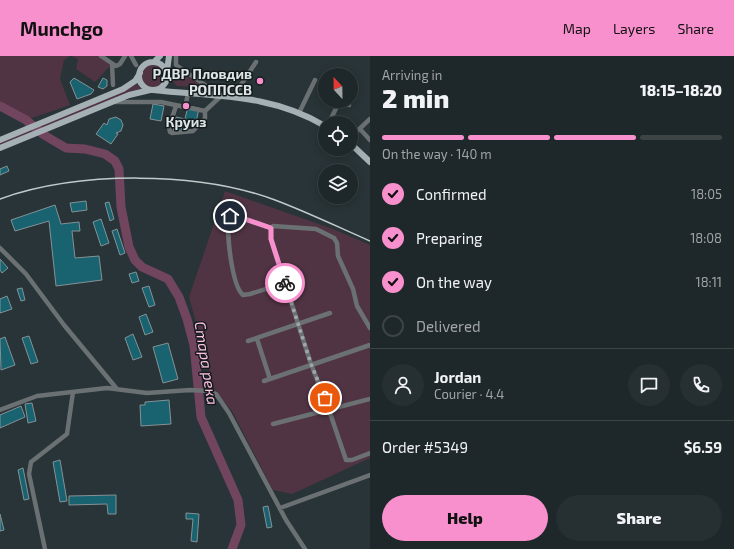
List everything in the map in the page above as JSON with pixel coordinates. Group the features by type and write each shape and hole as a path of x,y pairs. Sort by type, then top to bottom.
{"main road":[{"path":"0,140 126,87 135,81 145,65 154,62 160,56"},
{"path":"0,148 129,95 162,87 167,74 169,56"},
{"path":"154,62 162,65 167,74 171,87 185,94"},
{"path":"140,73 142,84 151,90 233,97 269,102 299,113 318,122"},
{"path":"358,151 370,162"}],"street":[{"path":"101,56 112,64 118,65 125,56"},
{"path":"131,56 136,65"},
{"path":"176,56 176,65 221,96 205,111 204,118 193,131 170,132 169,127 176,106"},
{"path":"233,97 256,62"},
{"path":"112,64 113,85"},
{"path":"299,113 315,80"},
{"path":"185,94 185,107"},
{"path":"109,103 137,101 161,102 205,111"},
{"path":"370,119 360,129 370,140"},
{"path":"285,283 242,295 229,252 230,216 236,216 271,228 273,226 306,227 322,231 334,238 337,242 338,256 353,289 357,306 370,328"},
{"path":"271,228 271,239 311,364 346,460 352,460 370,453"},
{"path":"0,248 26,274 64,325 117,389"},
{"path":"248,341 330,313"},
{"path":"256,339 270,379"},
{"path":"264,381 370,345"},
{"path":"0,410 37,396 107,388 146,393 204,390 216,394 229,413 280,508 305,549"},
{"path":"45,549 29,474 29,467 32,462 67,434 73,392"},
{"path":"274,424 370,398"},
{"path":"280,508 370,475"}],"shaded area":[{"path":"0,56 70,56 64,60 60,79 70,105 26,120 0,106"},
{"path":"72,56 101,56 112,64 95,82 76,69 78,59"},
{"path":"153,65 161,68 164,76 161,84 153,87 145,84 142,76 145,68"},
{"path":"174,69 205,87 177,86 170,78"},
{"path":"137,84 141,89 131,91 0,146 0,143"},
{"path":"225,191 333,229 370,245 370,458 292,494 273,490 232,411 215,391 189,297"}],"building":[{"path":"74,78 94,90 91,94 77,99 70,82"},
{"path":"103,78 107,80 107,86 103,89 98,87"},
{"path":"153,104 164,106 161,121 150,119"},
{"path":"188,106 199,108 196,123 193,122 192,125 188,124 187,129 182,128 181,133 173,131 176,117 185,119"},
{"path":"116,117 121,120 123,125 121,131 116,133 118,134 111,144 96,134 104,123 107,125 109,119"},
{"path":"7,166 9,171 0,175 0,169"},
{"path":"86,201 87,210 72,212 70,203"},
{"path":"109,202 114,219 110,221 105,203"},
{"path":"55,205 61,224 79,222 80,231 72,231 75,258 99,256 102,280 56,286 49,221 15,231 11,220"},
{"path":"101,219 109,243 101,246 93,222"},
{"path":"117,229 125,253 120,255 112,231"},
{"path":"0,259 8,268 2,273 0,270"},
{"path":"136,272 139,281 132,283 129,274"},
{"path":"149,286 155,305 149,307 142,288"},
{"path":"22,288 25,300 21,301 17,289"},
{"path":"7,296 12,309 0,313 0,299"},
{"path":"146,314 153,332 145,335 139,317"},
{"path":"133,334 142,357 133,360 125,338"},
{"path":"29,336 38,362 31,364 22,338"},
{"path":"5,337 15,365 1,370 0,339"},
{"path":"168,343 178,379 163,383 153,347"},
{"path":"169,400 171,424 141,426 140,405 145,405 145,402"},
{"path":"32,403 36,421 28,423 25,404"},
{"path":"21,406 25,417 0,428 0,415"},
{"path":"60,460 67,501 60,502 53,462"},
{"path":"23,468 29,499 24,500 18,470"},
{"path":"116,495 116,514 108,514 107,504 69,505 69,496"},
{"path":"268,506 272,527 267,528 263,507"},
{"path":"186,513 199,514 197,542 191,541 193,519 186,519"},
{"path":"0,514 4,530 0,531"}],"waterway":[{"name":"Стара река","path":"0,106 26,120 44,135 66,148 85,149 105,154 115,161 119,169 121,207 129,247 135,260 142,267 168,279 179,297 187,319 194,345 201,417 238,500 241,525 232,549"}],"railway":[{"path":"0,199 31,190 65,183 101,179 138,178 211,184 244,190 275,200 370,241"}],"way so far":[{"path":"285,283 311,364 325,398"}],"place":[{"name":"РДВР Пловдив РОППССВ","path":"260,81"},
{"name":"Круиз","path":"186,106"}],"route":[{"path":"230,216 236,216 271,228 271,239 285,283"}]}
